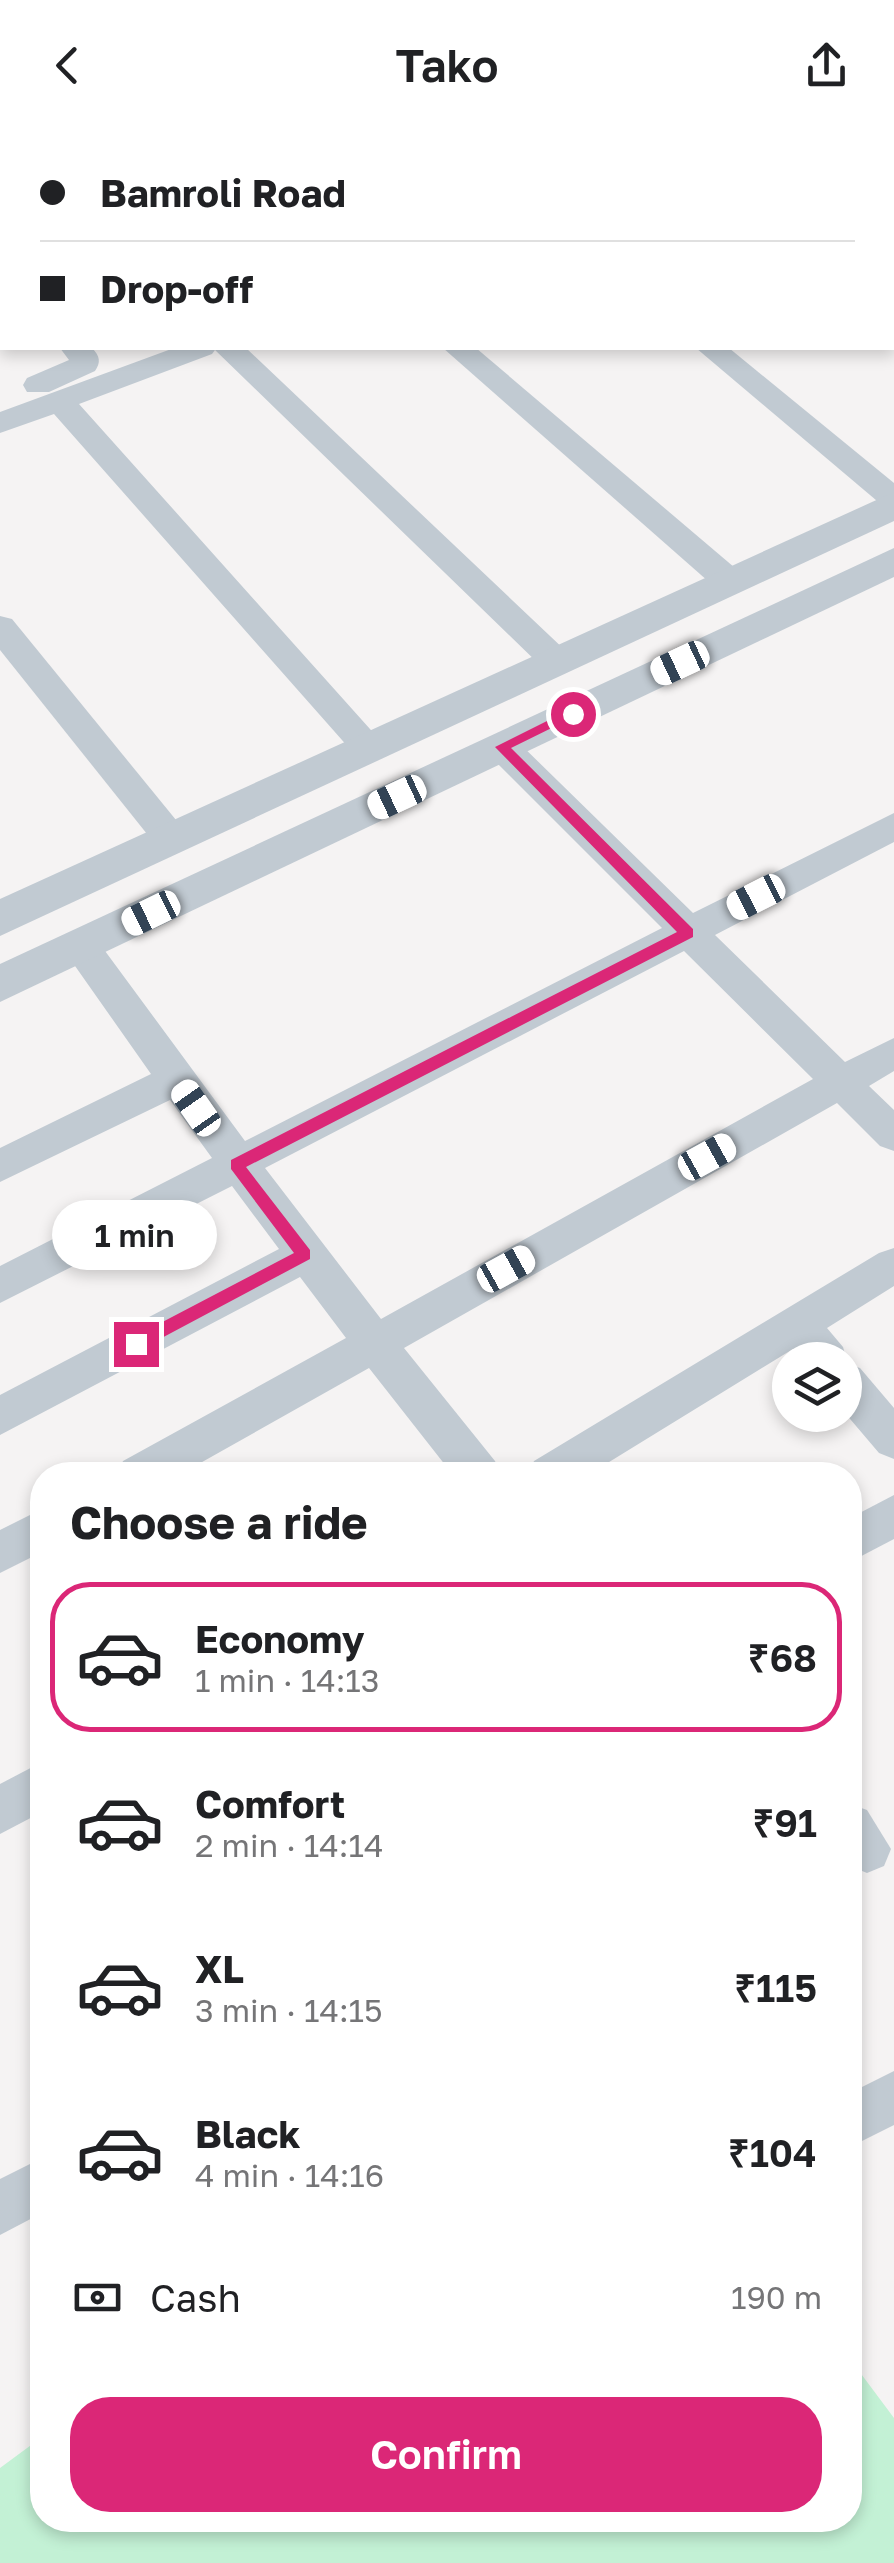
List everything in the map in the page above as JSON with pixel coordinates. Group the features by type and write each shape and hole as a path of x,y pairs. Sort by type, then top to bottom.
{"street":[{"path":"0,399 84,366 84,357 77,350"},
{"path":"0,423 196,350"},
{"path":"232,350 556,661"},
{"path":"460,350 729,581"},
{"path":"0,919 894,502 713,350"},
{"path":"59,401 369,748"},
{"path":"0,984 894,562"},
{"path":"0,627 172,840"},
{"path":"502,747 894,1135"},
{"path":"0,1286 894,826"},
{"path":"81,946 236,1165 468,1462"},
{"path":"163,1462 894,1052"},
{"path":"0,1166 176,1080"},
{"path":"0,1416 305,1255"},
{"path":"584,1462 894,1265"},
{"path":"798,1324 813,1342"},
{"path":"862,1401 894,1440"},
{"path":"862,1535 894,1515"},
{"path":"0,1553 30,1537"},
{"path":"0,1811 30,1792"},
{"path":"0,2208 30,2191"}],"green space":[{"path":"862,2375 894,2418 894,2563 0,2563 0,2468 30,2446 30,2532 862,2532"}],"route":[{"path":"136,1344 305,1255 236,1165 688,933 502,747 573,714"}]}
